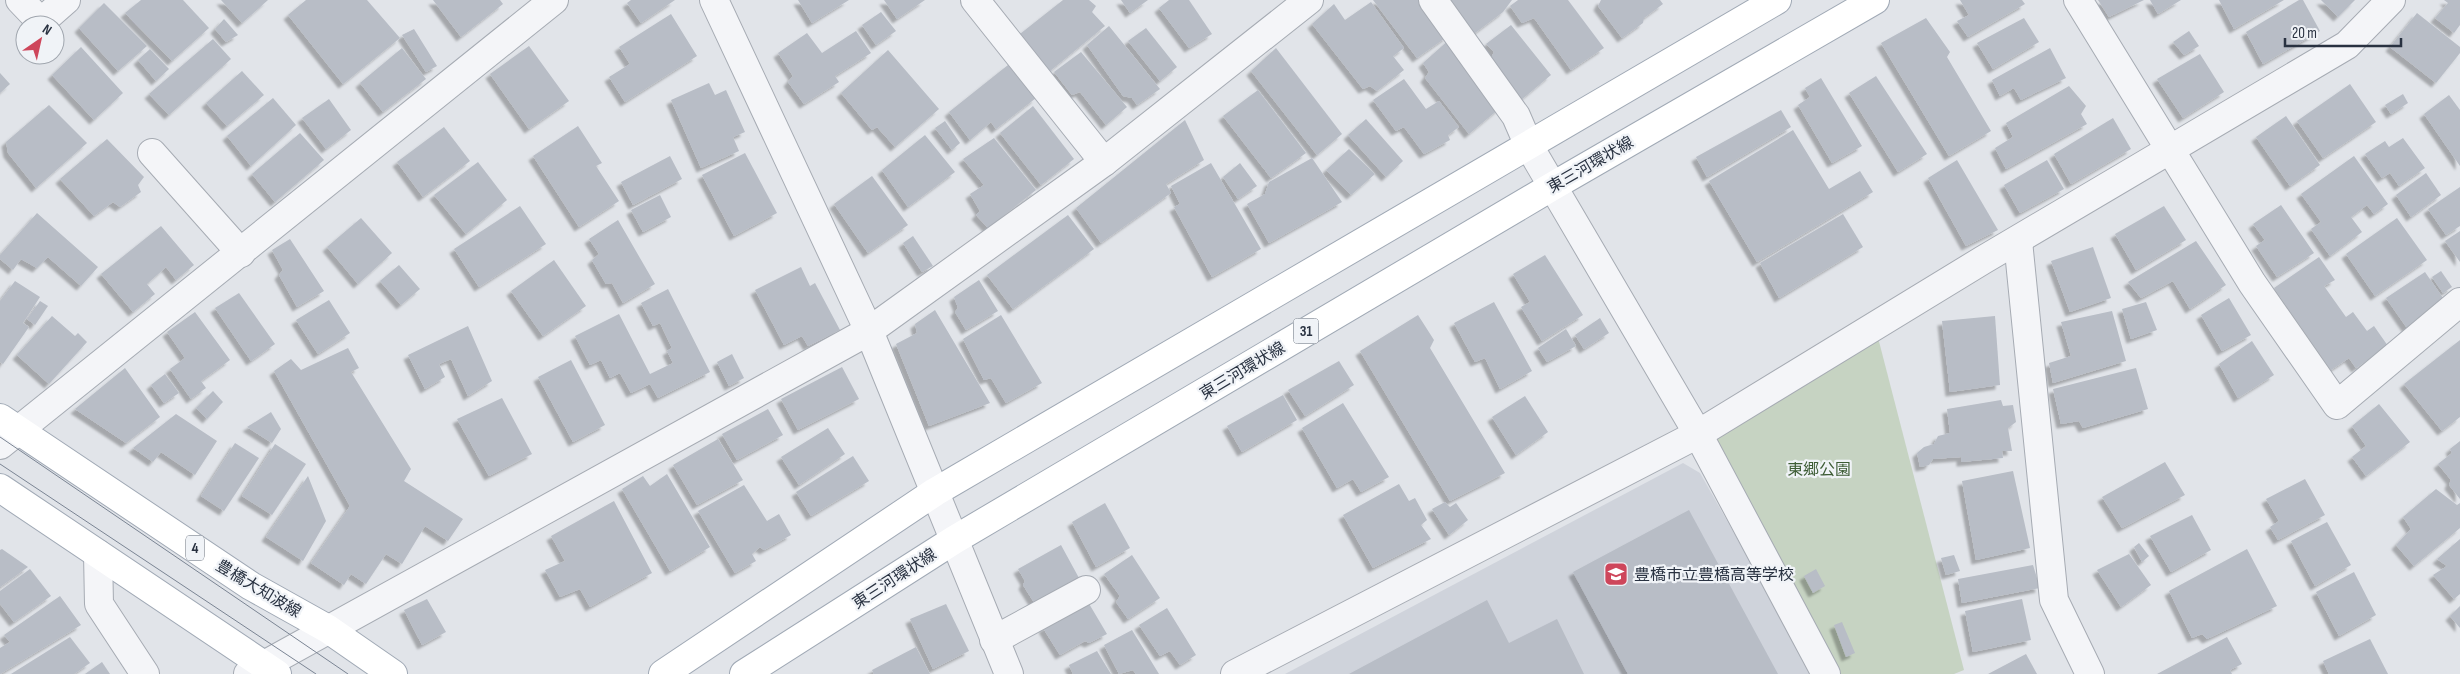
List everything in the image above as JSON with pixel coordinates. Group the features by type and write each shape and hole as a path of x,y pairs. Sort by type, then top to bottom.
{"main road":[{"path":"663,674 935,492 1777,0"},
{"name":"東三河環状線","path":"744,674 954,540 1553,186 1875,0"},
{"name":"豊橋大知波線","path":"6,431 251,586 328,629 393,674"},
{"path":"0,488 98,554 263,671"}],"street":[{"path":"20,0 41,22 66,0"},
{"path":"6,431 241,253 554,0"},
{"path":"714,0 868,331 1009,674"},
{"path":"975,0 1104,162"},
{"path":"263,671 328,629 868,331 1104,162 1309,0"},
{"path":"1433,0 1516,116 1529,146 1698,434 1826,674"},
{"path":"2078,0 2252,283 2337,405 2460,302"},
{"path":"1235,674 1698,434 2347,45 2390,0"},
{"path":"152,153 241,253"},
{"path":"2018,241 2054,600 2090,674"},
{"path":"98,554 99,604 145,674"},
{"path":"994,640 1086,590"}],"shaded area":[{"name":"豊橋市立豊橋高等学校","path":"1683,463 1700,473 1814,674 1285,674"}],"green space":[{"name":"東郷公園","path":"1875,326 1964,670 1954,674 1826,674 1698,434"}],"building":[{"path":"141,0 183,0 209,28 172,61 125,13"},
{"path":"221,0 268,0 242,23"},
{"path":"306,0 367,0 400,38 343,84 288,15"},
{"path":"433,0 500,0 503,4 461,37"},
{"path":"631,0 675,0 641,23 627,3"},
{"path":"798,0 849,0 812,23"},
{"path":"884,0 925,0 897,19"},
{"path":"1063,0 1089,0 1096,6 1092,12 1105,26 1050,71 1020,34"},
{"path":"1121,0 1148,0 1130,13"},
{"path":"1169,0 1189,0 1212,34 1189,48 1159,8"},
{"path":"1373,0 1421,0 1448,36 1417,58"},
{"path":"1446,0 1512,0 1503,12 1475,33"},
{"path":"1518,0 1568,0 1604,48 1571,70 1534,18 1522,23 1510,6"},
{"path":"1601,0 1660,0 1663,4 1644,18 1643,23 1622,38 1598,6"},
{"path":"1960,0 2022,0 2025,4 1968,37 1957,21 1969,15"},
{"path":"2098,0 2144,0 2109,17"},
{"path":"2150,0 2181,0 2158,14"},
{"path":"2219,0 2284,0 2234,29"},
{"path":"2299,0 2303,0 2320,31 2263,64 2246,32"},
{"path":"2321,0 2355,0 2338,17"},
{"path":"2444,0 2460,0 2460,25 2454,33 2435,18 2448,3"},
{"path":"1371,2 1404,48 1393,56 1404,70 1377,91 1370,86 1363,89 1312,24 1334,4 1345,20"},
{"path":"104,3 147,46 118,71 79,28"},
{"path":"881,12 896,31 876,45 862,25"},
{"path":"2417,13 2460,47 2460,53 2436,83 2390,47"},
{"path":"671,14 697,56 625,102 609,77 630,64 619,47"},
{"path":"1926,18 1950,52 1947,57 1991,131 1949,156 1881,43"},
{"path":"2024,18 2039,42 1993,69 1977,43"},
{"path":"224,19 238,35 226,42 215,29"},
{"path":"1511,25 1551,75 1521,100 1490,60 1494,52 1486,44"},
{"path":"1109,26 1160,89 1137,105 1132,98 1123,96 1087,45"},
{"path":"1146,28 1177,67 1160,81 1128,41"},
{"path":"414,29 437,66 426,72 402,35"},
{"path":"856,31 871,53 835,76 839,82 804,104 788,82 793,76 778,53 807,33 822,53"},
{"path":"2189,31 2199,46 2184,55 2173,42"},
{"path":"1451,38 1500,108 1469,134 1425,78 1429,72 1423,63"},
{"path":"213,39 231,59 169,115 149,94"},
{"path":"529,46 569,101 529,129 490,74"},
{"path":"81,47 123,93 94,120 52,75 62,65 65,65 65,62"},
{"path":"402,48 426,79 383,112 360,83"},
{"path":"1276,48 1342,134 1317,155 1251,71"},
{"path":"2050,48 2066,78 2021,100 2014,88 2000,96 1992,80"},
{"path":"150,49 169,69 156,81 138,60"},
{"path":"888,50 939,109 895,147 877,127 872,130 841,93"},
{"path":"1081,52 1127,107 1106,125 1080,92 1072,95 1054,72"},
{"path":"2200,54 2224,92 2183,118 2157,79"},
{"path":"1008,65 1036,98 996,129 991,122 970,140 949,112"},
{"path":"242,71 264,95 227,126 206,103"},
{"path":"0,73 10,84 0,93"},
{"path":"1876,76 1927,154 1898,172 1849,93"},
{"path":"1821,78 1862,146 1832,163 1798,105 1810,97 1805,88"},
{"path":"1404,79 1426,109 1439,101 1459,127 1448,135 1450,140 1424,154 1404,127 1396,131 1373,100"},
{"path":"709,83 715,95 726,90 745,132 733,137 739,151 701,168 671,100"},
{"path":"2350,84 2376,122 2323,158 2297,121"},
{"path":"2069,86 2086,106 2081,114 2087,124 2006,169 1995,148 2013,137 2006,123"},
{"path":"1258,90 1306,153 1271,178 1223,116"},
{"path":"2403,94 2408,103 2391,114 2385,105"},
{"path":"2449,95 2460,110 2460,166 2424,114"},
{"path":"273,98 296,125 251,166 227,136"},
{"path":"329,99 351,130 326,149 302,118"},
{"path":"49,105 87,143 36,188 8,153 6,142"},
{"path":"1033,106 1074,159 1041,185 1000,133"},
{"path":"1781,110 1791,127 1707,177 1696,157"},
{"path":"2286,116 2320,165 2290,186 2256,137"},
{"path":"2113,118 2131,149 2071,184 2054,154"},
{"path":"1366,119 1403,161 1386,177 1348,135"},
{"path":"1185,120 1204,160 1166,184 1171,193 1101,243 1076,208"},
{"path":"945,121 960,143 952,150 935,128"},
{"path":"578,126 602,163 596,166 619,201 579,227 533,156"},
{"path":"444,127 470,161 423,197 397,162"},
{"path":"1793,130 1829,189 1860,171 1873,192 1757,262 1709,181"},
{"path":"300,133 324,160 275,202 252,174"},
{"path":"925,135 955,172 908,207 882,170"},
{"path":"994,138 1036,190 988,228 976,215 980,211 970,194 984,185 963,159"},
{"path":"2403,138 2425,168 2399,186 2390,173 2382,178 2365,154 2385,141 2389,147"},
{"path":"107,139 144,177 138,185 141,192 120,207 113,202 94,216 60,179"},
{"path":"1349,149 1375,174 1351,195 1326,170"},
{"path":"745,153 777,213 734,236 702,175"},
{"path":"670,156 682,179 633,205 621,182"},
{"path":"2354,156 2388,204 2374,214 2367,205 2351,217 2362,232 2330,256 2311,229 2321,222 2301,194"},
{"path":"1312,158 1342,202 1269,243 1247,204 1265,194 1269,182"},
{"path":"1957,160 1998,230 1966,246 1928,178"},
{"path":"2047,160 2064,189 2020,213 2004,185"},
{"path":"478,162 507,200 466,234 434,195"},
{"path":"1211,163 1261,249 1212,277 1174,207 1180,204 1171,186"},
{"path":"1240,163 1257,186 1238,199 1223,177"},
{"path":"2426,173 2441,195 2411,217 2396,195"},
{"path":"872,176 908,225 868,253 834,204"},
{"path":"2460,187 2460,226 2446,235 2428,209"},
{"path":"660,195 671,217 643,232 631,210"},
{"path":"2281,205 2314,253 2277,277 2256,246 2265,240 2253,224"},
{"path":"520,206 546,244 479,287 454,249"},
{"path":"2164,206 2186,240 2136,270 2115,234"},
{"path":"37,213 98,267 81,286 48,257 37,268 21,259 13,270 0,259 0,255"},
{"path":"1843,214 1863,247 1779,298 1760,263"},
{"path":"1068,215 1094,249 1013,309 987,275"},
{"path":"361,218 392,253 358,284 327,247"},
{"path":"2397,218 2427,260 2375,296 2346,254"},
{"path":"618,220 655,284 623,303 612,283 606,284 592,260 599,254 589,239"},
{"path":"161,226 194,265 176,280 166,267 147,284 155,294 133,312 101,274"},
{"path":"2460,231 2460,262 2445,241"},
{"path":"913,236 933,266 922,272 903,243"},
{"path":"290,239 324,291 297,307 279,275 283,270 272,250"},
{"path":"2196,241 2226,285 2190,309 2173,281 2141,298 2128,282"},
{"path":"2093,247 2111,298 2070,312 2051,261"},
{"path":"1545,255 1583,315 1542,341 1521,307 1530,302 1513,274"},
{"path":"2319,257 2335,280 2324,286 2346,317 2353,312 2367,331 2374,326 2388,346 2356,368 2349,358 2331,370 2274,288"},
{"path":"554,260 586,306 543,336 511,291"},
{"path":"399,265 420,289 401,305 380,281"},
{"path":"801,267 810,286 815,283 840,330 808,346 802,336 784,345 755,290"},
{"path":"2441,271 2452,287 2443,293 2432,277"},
{"path":"2425,272 2445,301 2407,328 2386,298"},
{"path":"979,280 998,311 966,330 955,312 958,308 954,297"},
{"path":"15,281 40,297 23,323 29,327 3,364 0,362 0,301"},
{"path":"668,289 710,372 658,398 650,384 631,393 620,373 610,378 601,360 590,365 575,336 619,314 650,374 673,363 667,351 672,348 660,323 653,326 641,303"},
{"path":"239,293 275,344 251,361 215,308"},
{"path":"2229,298 2251,335 2222,351 2201,315"},
{"path":"329,300 350,333 318,354 296,320"},
{"path":"40,301 48,306 35,325 27,319"},
{"path":"1494,302 1532,371 1500,389 1485,358 1475,362 1454,323"},
{"path":"2146,302 2157,330 2131,339 2122,309"},
{"path":"935,310 990,403 929,426 896,344 917,333 915,324"},
{"path":"2112,311 2126,361 2053,383 2049,363 2071,356 2061,322"},
{"path":"195,312 230,360 201,381 206,388 191,399 170,369 185,358 167,332"},
{"path":"1001,315 1042,383 1006,403 991,378 984,380 963,339"},
{"path":"1418,315 1434,340 1430,348 1505,473 1450,501 1360,351"},
{"path":"52,316 75,336 78,333 87,342 49,384 17,355"},
{"path":"1995,316 2000,385 1950,392 1942,321"},
{"path":"1600,318 1609,333 1584,349 1575,335"},
{"path":"468,326 492,381 468,396 451,359 439,364 445,377 425,389 408,355"},
{"path":"1566,329 1576,346 1547,362 1538,348"},
{"path":"2460,340 2460,417 2442,431 2404,384"},
{"path":"2252,341 2274,375 2238,398 2219,364"},
{"path":"348,348 359,368 351,372 411,469 404,481 463,519 448,541 425,526 402,564 386,554 366,584 351,574 344,585 311,563 350,506 274,371 291,359 301,370"},
{"path":"732,354 744,378 729,386 717,362"},
{"path":"571,360 605,425 573,442 538,377"},
{"path":"1339,361 1354,385 1305,416 1288,390"},
{"path":"842,367 859,399 798,430 781,399"},
{"path":"125,368 160,417 126,443 75,409"},
{"path":"2136,368 2148,409 2083,428 2079,421 2061,424 2053,389"},
{"path":"165,374 179,393 164,403 151,385"},
{"path":"213,391 223,402 207,419 196,408"},
{"path":"1283,395 1297,420 1242,452 1227,426"},
{"path":"1525,396 1548,432 1516,455 1492,417"},
{"path":"502,398 532,454 489,476 457,419"},
{"path":"2001,400 2003,406 2013,405 2016,422 2008,428 2012,451 2002,451 2003,458 1961,462 1961,457 1933,459 1929,465 1920,467 1917,453 1924,447 1934,444 1938,436 1950,433 1947,409"},
{"path":"1343,403 1389,477 1361,492 1353,479 1337,488 1302,428"},
{"path":"2379,404 2410,442 2366,476 2352,457 2366,446 2352,426"},
{"path":"768,409 783,435 737,460 722,434"},
{"path":"271,412 281,429 272,443 247,427"},
{"path":"176,414 217,441 195,475 161,452 153,462 133,448"},
{"path":"828,428 845,454 799,485 781,457"},
{"path":"718,439 743,480 697,505 673,465"},
{"path":"2460,441 2460,499 2449,485 2451,480 2438,464 2452,453 2450,449"},
{"path":"235,443 259,458 224,511 201,496"},
{"path":"275,444 306,464 272,515 242,496"},
{"path":"853,456 869,481 811,516 796,492"},
{"path":"2165,462 2185,495 2122,528 2102,497"},
{"path":"2013,471 2030,548 1976,560 1962,481"},
{"path":"667,474 710,547 670,571 622,489 643,476 650,486"},
{"path":"308,476 326,521 303,561 266,537"},
{"path":"2305,479 2325,515 2278,540 2270,527 2279,521 2266,499"},
{"path":"1399,484 1409,501 1415,498 1427,520 1421,525 1431,539 1373,568 1343,515"},
{"path":"744,485 767,521 779,514 791,535 764,550 760,547 752,554 756,561 735,573 698,511"},
{"path":"2436,489 2457,505 2460,503 2460,528 2414,566 2396,545 2411,529 2403,517"},
{"path":"614,501 652,573 590,607 580,589 560,597 545,570 565,561 551,536"},
{"path":"1445,502 1450,507 1456,503 1468,520 1449,535 1432,509"},
{"path":"1105,503 1130,548 1096,567 1072,522"},
{"path":"1689,510 1778,674 1628,674 1573,572"},
{"path":"2192,515 2211,550 2171,572 2150,536"},
{"path":"2327,522 2351,565 2315,586 2291,541"},
{"path":"2460,539 2460,594 2454,599 2433,575 2447,566 2437,559"},
{"path":"2139,543 2149,556 2142,562 2134,547"},
{"path":"1061,545 1079,578 1035,604 1023,585 1025,581 1018,569"},
{"path":"2,549 28,567 0,587 0,550"},
{"path":"2247,549 2277,606 2207,639 2202,634 2192,638 2169,591"},
{"path":"2129,554 2151,585 2121,607 2097,570"},
{"path":"1132,555 1160,598 1128,619 1116,602 1120,596 1104,574"},
{"path":"1954,555 1960,571 1946,575 1941,558"},
{"path":"2033,565 2040,588 1962,603 1958,579"},
{"path":"30,569 51,596 14,622 0,604 0,591"},
{"path":"1816,569 1825,586 1813,593 1804,576"},
{"path":"2354,572 2376,615 2339,636 2316,592"},
{"path":"60,596 81,625 0,674 0,648 10,642 4,635"},
{"path":"427,599 446,632 422,645 404,610"},
{"path":"2022,599 2031,640 1973,652 1965,611"},
{"path":"1487,600 1509,643 1557,619 1584,674 1349,674"},
{"path":"1088,602 1107,634 1089,643 1085,641 1060,655 1043,628"},
{"path":"946,604 969,651 933,669 910,619"},
{"path":"2460,606 2460,628 2450,616"},
{"path":"1167,608 1196,655 1180,665 1170,651 1160,656 1139,625"},
{"path":"1842,622 1855,653 1846,657 1834,625"},
{"path":"1132,630 1159,674 1136,674 1133,670 1119,674 1104,645"},
{"path":"70,637 90,663 74,674 11,674"},
{"path":"2227,637 2242,664 2230,670 2232,674 2157,674"},
{"path":"2370,639 2388,674 2329,674 2323,661"},
{"path":"916,647 930,674 874,674 872,670"},
{"path":"1097,651 1111,674 1073,674 1069,665"},
{"path":"2026,654 2037,674 1988,674"},
{"path":"102,662 110,674 85,674"}],"tram line":[{"path":"0,437 348,674"},
{"path":"0,464 316,674"}],"place":[{"name":"豊橋市立豊橋高等学校","path":"1616,574"}]}
